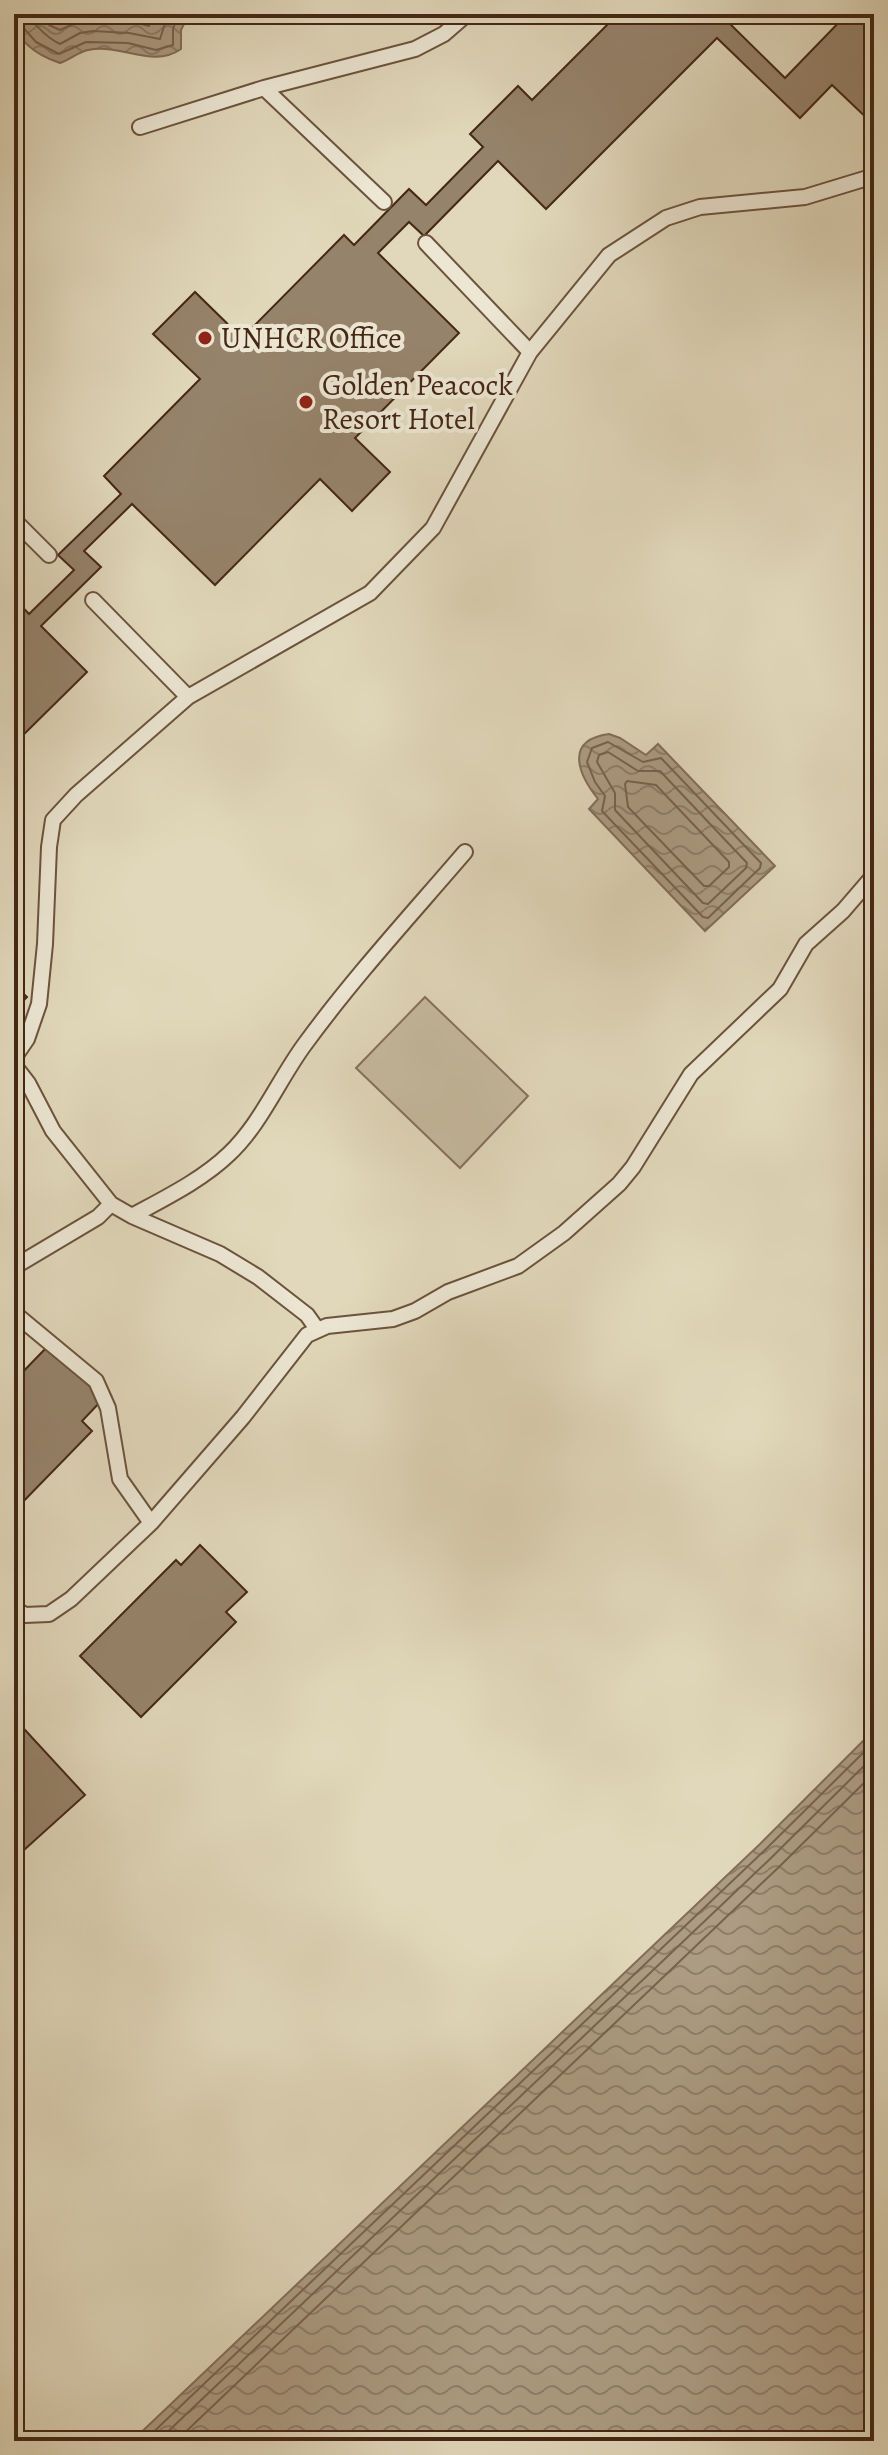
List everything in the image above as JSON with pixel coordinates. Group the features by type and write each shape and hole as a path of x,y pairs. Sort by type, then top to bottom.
{"lane":[{"path":"140,127 264,88 415,49 444,34 467,14"},
{"path":"264,88 384,202"},
{"path":"14,1058 27,1039 39,1004 53,820 76,795 188,697 370,593 433,528 530,352 609,255 666,218 700,207 805,197 874,176"},
{"path":"426,243 530,352"},
{"path":"14,520 49,555"},
{"path":"93,600 188,697"},
{"path":"132,1216 194,1180 228,1155 247,1135 303,1046 346,990 465,852"},
{"path":"14,1609 25,1615 49,1614 71,1599 151,1523 243,1417 307,1335 317,1329 393,1319 415,1311 448,1292 518,1266 564,1233 619,1184 633,1167 691,1074 780,989 806,944 843,911 874,875"},
{"path":"14,1065 28,1083 53,1131 111,1204 220,1254 258,1277 307,1315 317,1329"},
{"path":"14,1267 98,1217 111,1204"},
{"path":"14,1313 96,1381 108,1408 120,1479 151,1523"}],"shaded area":[{"path":"425,997 528,1096 460,1168 356,1068"}],"water":[{"path":"14,14 189,14 181,30 181,49 170,54 159,57 100,49 84,51 60,63 43,56 22,39"},
{"path":"609,734 646,755 658,744 775,866 705,931 589,809 598,799 581,769 580,751 585,743 595,737"},
{"path":"874,1730 874,2441 132,2441 760,1844"}],"building":[{"path":"618,14 720,14 785,78 847,14 855,14 868,26 874,19 874,125 832,85 800,118 717,38 546,209 498,161 424,236 409,222 378,253 459,333 355,438 390,472 352,511 320,479 215,585 132,504 84,551 101,567 41,626 87,672 14,744 14,598 29,614 74,570 58,555 121,494 104,476 200,379 153,334 195,292 242,338 344,235 354,245 409,189 426,205 483,147 470,134 518,86 532,100"},
{"path":"14,985 27,997 14,1010"},
{"path":"48,1346 103,1399 82,1421 92,1431 14,1511 14,1381"},
{"path":"200,1545 247,1592 226,1612 236,1622 141,1717 80,1656 176,1560 181,1565"},
{"path":"14,1718 85,1795 14,1859"}],"place":[{"name":"UNHCR Office","path":"205,338"},
{"name":"Golden Peacock Resort Hotel","path":"306,402"}]}
